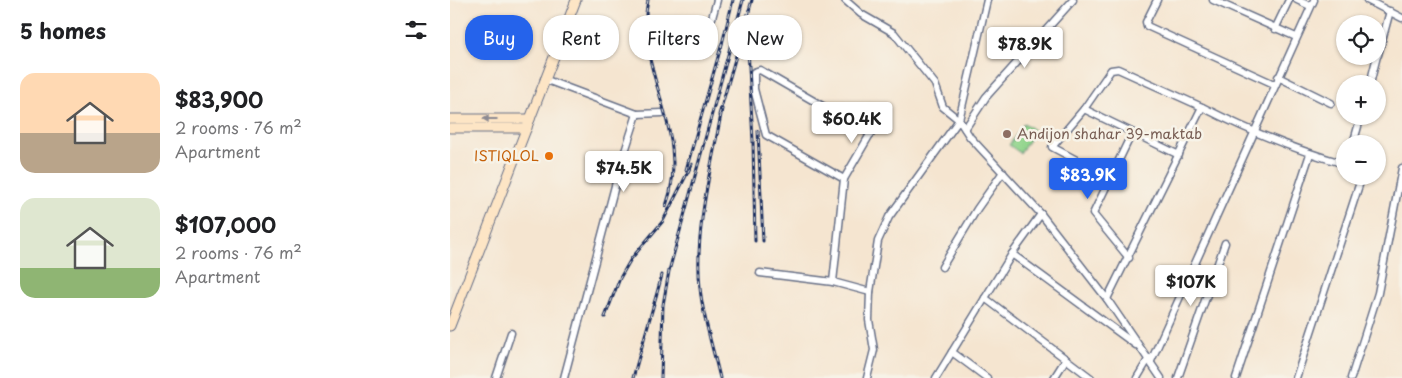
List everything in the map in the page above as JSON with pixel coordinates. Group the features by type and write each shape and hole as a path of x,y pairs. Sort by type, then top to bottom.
{"main road":[{"path":"450,326 576,0"},
{"path":"450,119 528,124"},
{"path":"450,128 528,124"}],"street":[{"path":"713,15 717,0"},
{"path":"845,0 861,14 894,33 934,84 943,107 959,120 970,137 1041,214 1107,300 1161,378"},
{"path":"867,378 874,350 869,320 870,292 882,228 959,120 988,0"},
{"path":"965,129 986,97 1073,0"},
{"path":"1157,0 1146,22 1147,26 1274,84"},
{"path":"1213,0 1296,37"},
{"path":"1275,29 1289,0"},
{"path":"1137,378 1150,360 1312,3 1297,0"},
{"path":"1367,0 1402,18"},
{"path":"1386,25 1390,11"},
{"path":"1110,178 1052,147 1084,109 1111,70 1116,68 1254,133 1336,161"},
{"path":"844,179 766,135 754,89 754,72 760,70 870,134"},
{"path":"1278,77 1331,103"},
{"path":"544,79 637,114 662,113"},
{"path":"1107,300 1202,107"},
{"path":"1084,109 1179,155"},
{"path":"564,378 620,167 637,114"},
{"path":"833,282 844,179 879,120"},
{"path":"1129,258 1093,214 1132,133"},
{"path":"1236,378 1310,154"},
{"path":"1350,378 1378,293 1402,168"},
{"path":"942,267 977,209 1003,172"},
{"path":"1296,378 1359,185"},
{"path":"936,378 1012,254 1041,214"},
{"path":"1178,378 1225,243"},
{"path":"1012,254 1140,348"},
{"path":"760,273 833,282 870,292"},
{"path":"985,298 1091,378"},
{"path":"496,378 511,333"},
{"path":"952,352 987,378"},
{"path":"1054,378 1066,359"}],"green space":[{"path":"1024,123 1035,131 1020,153 1009,145"}],"railway":[{"path":"648,0 646,26 648,51 668,126 672,152 672,178 666,206"},
{"path":"721,48 733,0"},
{"path":"661,378 663,305 669,271 743,0"},
{"path":"719,115 752,0"},
{"path":"749,10 747,30 753,141 755,241"},
{"path":"686,170 722,43"},
{"path":"720,378 703,310 699,266 705,198 722,109"},
{"path":"758,131 763,241"},
{"path":"605,317 620,278 631,259 663,221 692,164"},
{"path":"633,378 662,275"}],"place":[{"name":"Andijon shahar 39-maktab","path":"1007,134"},
{"name":"ISTIQLOL","path":"549,156"}]}
